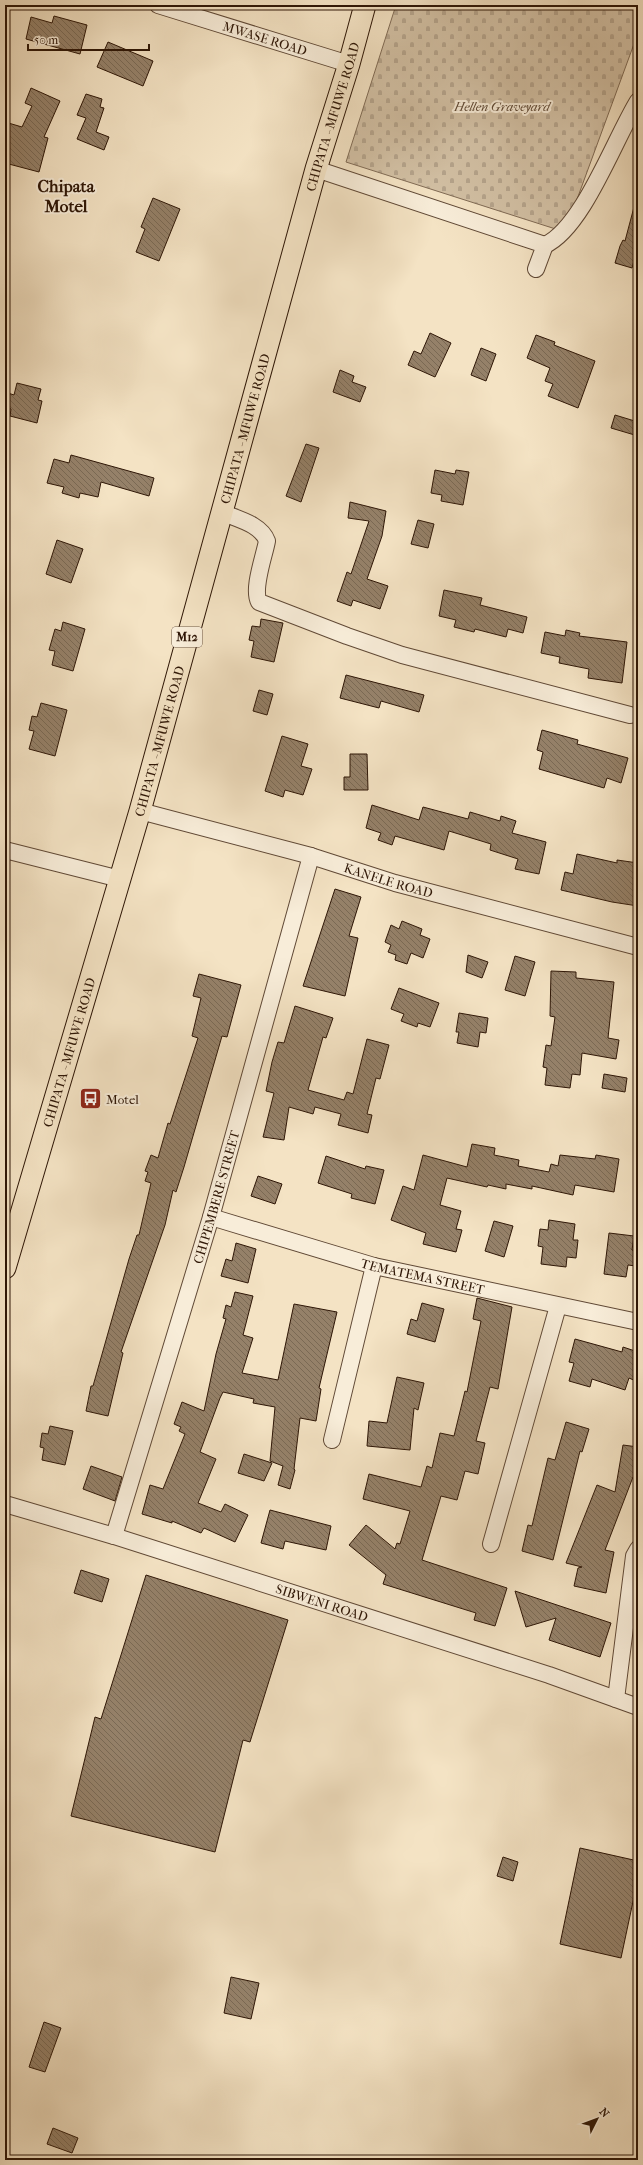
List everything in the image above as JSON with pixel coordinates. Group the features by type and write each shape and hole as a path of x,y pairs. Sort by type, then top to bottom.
{"main road":[{"name":"CHIPATA - MFUWE ROAD","path":"5,1268 140,812 316,169 349,64 365,5"}],"street":[{"name":"MWASE ROAD","path":"158,5 349,64"},
{"path":"316,169 545,245 556,240 565,232 582,207 638,101"},
{"path":"536,269 545,245"},
{"path":"222,512 259,529 265,536 267,541 256,597 259,602 346,636 402,655 630,715"},
{"name":"KANELE ROAD","path":"140,812 311,856 395,883 638,947"},
{"path":"5,850 120,880"},
{"name":"CHIPEMBERE STREET","path":"114,1536 211,1217 311,856"},
{"name":"TEMATEMA STREET","path":"211,1217 374,1266 638,1322"},
{"path":"332,1440 374,1266"},
{"path":"491,1544 558,1306"},
{"name":"SIBWENI ROAD","path":"5,1504 114,1536 549,1675 638,1707"},
{"path":"616,1699 634,1556 638,1549"}],"green space":[{"name":"Hellen Graveyard","path":"396,5 638,5 638,33 565,232 346,162"}],"building":[{"path":"54,16 87,25 80,54 26,39 31,17 52,23"},
{"path":"108,42 153,61 143,86 97,67"},
{"path":"31,88 60,101 44,137 48,138 39,172 5,163 5,122 22,127 32,106 25,103"},
{"path":"86,94 102,99 100,107 104,108 96,132 109,137 104,150 77,139 86,118 77,115"},
{"path":"153,198 180,209 159,261 136,252 145,229 141,227"},
{"path":"634,207 638,208 638,246 632,268 615,263 620,246 623,240 625,241"},
{"path":"430,333 451,343 435,377 408,365 414,351 421,354"},
{"path":"536,335 555,342 554,345 595,361 578,408 548,396 553,384 545,381 550,368 527,358"},
{"path":"481,348 496,354 486,381 471,375"},
{"path":"340,370 354,376 352,382 366,387 360,402 333,392"},
{"path":"17,383 41,389 38,400 42,401 37,423 10,416 11,409 5,407 8,393 14,395"},
{"path":"615,415 638,422 638,436 611,428"},
{"path":"306,444 319,448 301,502 286,496"},
{"path":"71,455 154,478 149,496 101,482 98,497 80,493 79,498 62,493 64,487 47,483 54,459 69,463"},
{"path":"435,470 455,474 456,470 469,472 463,505 441,501 442,495 431,493"},
{"path":"350,502 386,511 382,536 367,579 388,586 380,609 353,600 351,606 337,601 347,572 351,574 369,521 348,518"},
{"path":"418,520 434,524 428,548 411,544"},
{"path":"57,540 83,549 71,583 46,574"},
{"path":"444,590 482,598 480,605 527,617 523,633 508,629 506,637 475,629 474,632 454,627 456,620 439,616"},
{"path":"261,619 283,623 274,662 251,657 254,641 249,640 252,626 260,627"},
{"path":"63,622 85,629 73,671 52,665 55,651 49,650 55,629 61,631"},
{"path":"566,630 580,633 579,636 627,642 622,683 588,678 589,669 559,663 560,657 541,653 545,632 565,636"},
{"path":"346,675 424,695 419,712 381,701 379,708 340,698"},
{"path":"259,690 273,694 267,715 253,711"},
{"path":"41,703 67,710 55,756 29,749 34,731 29,730 32,716 37,717"},
{"path":"542,730 578,740 577,744 628,758 621,783 607,778 604,788 539,769 543,752 537,750"},
{"path":"282,736 308,744 301,766 312,769 303,795 285,790 283,797 265,791"},
{"path":"350,754 367,754 368,790 344,790 344,777 350,777"},
{"path":"372,805 419,820 423,807 468,819 470,812 500,821 501,816 516,821 512,833 546,842 539,874 515,869 518,859 490,850 491,844 449,831 444,850 395,836 392,845 378,840 381,833 366,828"},
{"path":"577,854 617,863 617,860 638,863 638,906 612,902 561,890 565,872 573,874"},
{"path":"335,889 361,897 349,936 358,938 345,996 303,986"},
{"path":"402,921 422,929 420,935 430,939 423,958 411,953 407,964 395,960 396,955 388,952 391,945 385,942 391,925 399,929"},
{"path":"468,955 488,962 482,978 466,972"},
{"path":"515,956 535,962 525,996 505,990"},
{"path":"551,971 576,972 576,978 614,982 608,1038 619,1040 616,1059 582,1053 580,1075 572,1074 570,1088 545,1085 547,1068 543,1067 546,1045 551,1046 555,1017 550,1016"},
{"path":"199,974 241,985 227,1037 222,1036 184,1167 176,1192 173,1190 165,1225 121,1352 123,1353 108,1416 86,1411 91,1386 93,1386 129,1259 137,1235 139,1235 151,1183 145,1181 148,1172 145,1171 151,1155 158,1158 168,1123 170,1124 198,1038 192,1036 201,998 193,996"},
{"path":"399,988 439,1003 430,1027 418,1023 417,1027 401,1021 404,1014 391,1009"},
{"path":"295,1006 333,1018 326,1038 323,1037 308,1090 344,1100 347,1092 353,1094 367,1039 389,1045 380,1079 376,1078 367,1114 372,1115 368,1133 338,1125 341,1114 315,1107 313,1114 289,1107 284,1140 263,1137 274,1093 266,1091 272,1062 278,1042 284,1043"},
{"path":"459,1013 488,1018 486,1033 480,1032 478,1047 457,1043 459,1032 456,1032"},
{"path":"604,1074 627,1078 625,1092 602,1088"},
{"path":"472,1144 495,1148 494,1155 519,1160 518,1166 549,1172 551,1164 558,1166 560,1155 595,1159 596,1155 619,1159 614,1192 575,1185 573,1195 532,1186 532,1189 506,1184 506,1189 488,1185 487,1187 447,1178 440,1205 461,1211 456,1229 462,1230 456,1252 423,1244 426,1233 391,1220 403,1186 414,1190 423,1155 467,1167"},
{"path":"326,1156 365,1169 366,1166 384,1170 375,1204 351,1198 352,1194 318,1183"},
{"path":"258,1176 282,1184 275,1204 251,1196"},
{"path":"549,1220 575,1224 573,1240 578,1240 576,1258 567,1257 566,1267 541,1264 543,1247 538,1246 540,1229 548,1230"},
{"path":"494,1221 513,1226 504,1257 485,1251"},
{"path":"609,1233 634,1236 632,1250 638,1251 636,1266 628,1265 626,1277 604,1274"},
{"path":"236,1243 256,1249 248,1283 221,1276 226,1259 232,1261"},
{"path":"235,1292 253,1296 243,1335 253,1338 242,1373 278,1380 294,1304 337,1312 319,1388 321,1389 316,1421 300,1418 295,1470 290,1489 278,1485 283,1466 270,1461 275,1407 253,1403 254,1399 223,1392 220,1398 200,1452 216,1459 198,1503 221,1512 225,1504 248,1515 235,1542 204,1528 201,1533 172,1521 172,1523 142,1514 150,1485 163,1489 185,1434 179,1431 181,1427 174,1424 182,1402 204,1411 216,1354 226,1319 223,1318 226,1305 231,1307"},
{"path":"477,1298 512,1307 498,1389 490,1387 476,1441 485,1443 478,1474 465,1471 457,1500 441,1496 422,1560 507,1588 495,1626 474,1620 476,1613 383,1584 386,1575 349,1545 366,1525 395,1549 397,1543 400,1544 410,1511 363,1499 369,1474 421,1487 427,1466 432,1468 440,1433 454,1436 465,1391 467,1392 481,1321 473,1319"},
{"path":"422,1303 444,1309 435,1342 407,1334 411,1319 417,1321"},
{"path":"575,1339 622,1352 623,1347 638,1352 638,1382 629,1378 625,1390 592,1379 590,1387 569,1381 574,1363 569,1362"},
{"path":"397,1377 424,1383 418,1410 414,1408 410,1450 367,1446 369,1421 387,1423"},
{"path":"566,1422 589,1429 582,1452 580,1451 553,1560 522,1551 528,1525 532,1526 548,1458 555,1460"},
{"path":"50,1426 73,1431 65,1465 42,1460 44,1448 40,1447 42,1433 48,1434"},
{"path":"623,1445 638,1447 638,1478 633,1477 605,1550 614,1552 606,1593 574,1586 578,1568 582,1567 566,1563 597,1485 615,1492"},
{"path":"244,1454 272,1463 264,1481 238,1473"},
{"path":"91,1466 122,1477 115,1501 83,1489"},
{"path":"270,1510 331,1526 326,1550 285,1541 283,1549 261,1543"},
{"path":"81,1570 109,1579 102,1602 74,1593"},
{"path":"146,1575 288,1620 250,1742 243,1740 215,1852 71,1816 95,1717 101,1719"},
{"path":"515,1591 611,1623 600,1657 549,1640 556,1618 526,1627"},
{"path":"580,1848 638,1861 638,1878 621,1958 560,1944"},
{"path":"503,1857 518,1862 513,1881 497,1876"},
{"path":"231,1977 259,1983 251,2019 224,2013"},
{"path":"44,2022 61,2028 45,2072 29,2067"},
{"path":"53,2128 78,2138 72,2153 47,2144"}],"place":[{"name":"Motel","path":"90,1099"}],"district":[{"name":"Chipata Motel","path":"66,196"}]}
